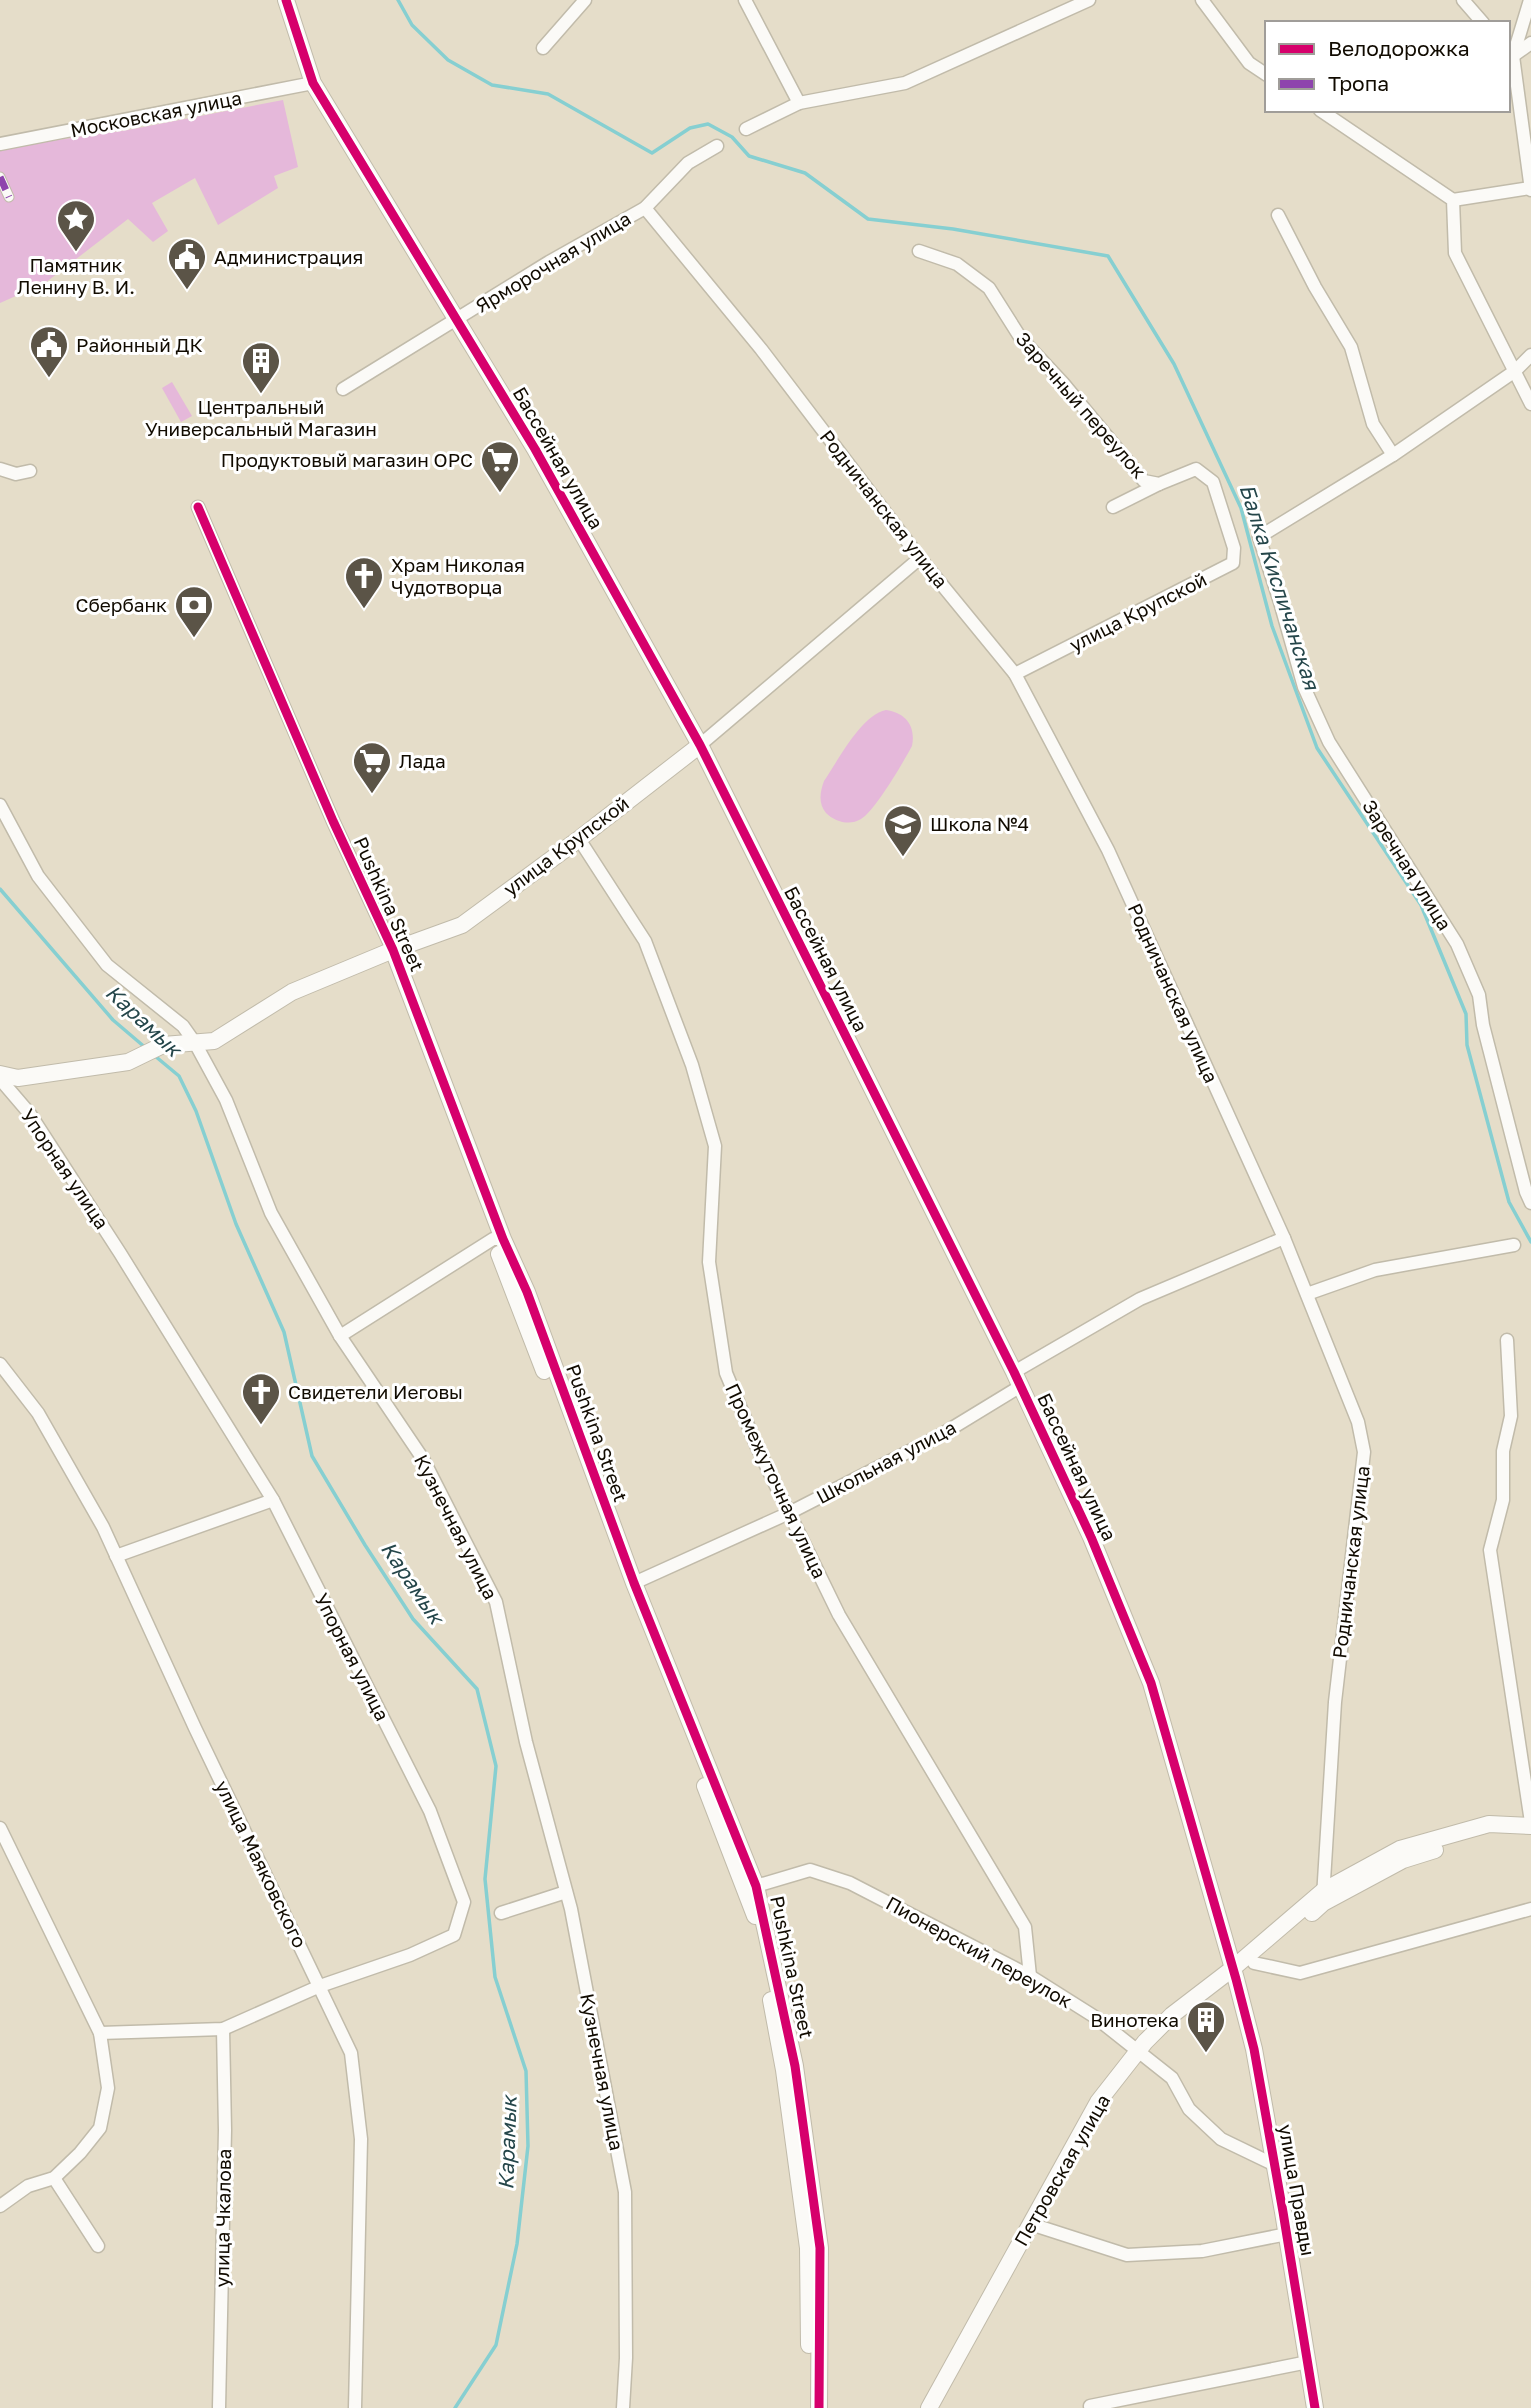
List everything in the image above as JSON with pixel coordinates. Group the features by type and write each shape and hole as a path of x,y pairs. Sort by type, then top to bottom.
{"street":[{"name":"Бассейная улица","path":"286,0 313,83 535,449 700,745 1017,1379 1091,1537 1151,1683 1234,1974"},
{"path":"543,48 585,0"},
{"path":"745,0 799,103"},
{"path":"747,129 799,103 905,83 1089,0"},
{"path":"1202,0 1249,63 1265,74"},
{"path":"1463,0 1481,21"},
{"path":"1323,112 1453,200 1530,189 1511,53 1530,0"},
{"path":"1511,53 1531,43"},
{"name":"Московская улица","path":"0,144 313,83"},
{"name":"Ярморочная улица","path":"343,389 549,262 645,208 688,163 718,146"},
{"path":"0,177 9,197"},
{"path":"1453,200 1455,253 1531,404"},
{"name":"Родничанская улица","path":"645,208 761,349 920,558 1015,674 1108,850 1307,1294 1358,1422 1364,1452 1335,1702 1323,1897"},
{"path":"1278,215 1315,287 1351,347 1373,424 1393,455 1515,370 1531,355"},
{"name":"Заречный переулок","path":"919,251 957,264 989,288 1020,337 1063,383 1144,481 1159,484 1196,469 1213,482 1229,533"},
{"name":"Заречная улица","path":"1393,455 1259,537 1304,687 1329,743 1457,944 1479,995 1483,1025 1531,1203"},
{"path":"0,469 16,474 30,471"},
{"path":"1113,507 1159,484"},
{"name":"Pushkina Street","path":"198,507 333,821 393,950 498,1239 527,1292 634,1583 757,1886 795,2066 820,2248 819,2408"},
{"name":"улица Крупской","path":"1015,674 1233,564 1234,548 1229,533"},
{"name":"улица Крупской","path":"0,1074 18,1078 128,1062 163,1045 214,1041 292,992 462,925 700,745 920,558"},
{"name":"Кузнечная улица","path":"0,805 38,876 107,965 183,1026 195,1043 226,1100 271,1213 340,1336 423,1459 496,1602 526,1742 566,1892 625,2192 626,2358 623,2408"},
{"name":"Промежуточная улица","path":"579,839 645,941 692,1065 715,1146 709,1262 726,1373 757,1447 839,1615 1025,1927 1030,1976"},
{"name":"Упорная улица","path":"0,1079 30,1114 113,1241 273,1500 430,1811 464,1902 454,1935 410,1955 320,1986 223,2029 100,2033"},
{"name":"Школьная улица","path":"634,1583 789,1513 939,1436 1017,1379 1140,1299 1284,1238"},
{"path":"340,1336 498,1239 755,1916 784,2070 808,2248 809,2408"},
{"path":"1307,1294 1375,1270 1514,1245"},
{"path":"939,2408 1108,2107 1142,2053 1323,1897 1400,1849 1489,1824 1531,1824 1490,1550 1503,1500 1503,1451 1511,1416 1507,1340"},
{"name":"улица Маяковского","path":"0,1364 38,1413 103,1527 195,1728 351,2053 361,2139 355,2408"},
{"path":"116,1556 273,1500"},
{"path":"0,1828 100,2033 108,2088 100,2128 79,2153 54,2178 28,2186 0,2206"},
{"path":"1234,1974 1254,1964 1323,1897 1403,1860 1483,1835 1531,1835"},
{"name":"Пионерский переулок","path":"757,1886 810,1870 850,1883 1030,1976 1095,2017 1172,2078 1189,2109 1221,2139 1275,2165"},
{"path":"501,1913 566,1892"},
{"path":"1254,1964 1300,1973 1531,1909"},
{"name":"улица Правды","path":"1234,1974 1254,2049 1315,2408"},
{"name":"улица Чкалова","path":"219,2408 225,2130 223,2029"},
{"name":"Петровская улица","path":"929,2408 1098,2102 1142,2053"},
{"path":"54,2178 98,2246"},
{"path":"1040,2227 1127,2255 1202,2251 1287,2234"},
{"path":"1090,2406 1308,2362"}],"shaded area":[{"path":"283,100 298,167 274,176 278,188 218,225 195,178 152,203 168,231 153,242 128,219 45,283 0,303 0,148 128,130"},
{"path":"172,382 192,416 181,422 162,388"},
{"path":"886,710 899,714 908,722 912,732 912,746 889,785 867,814 852,822 834,819 826,813 822,805 824,781 859,729 868,720"}],"waterway":[{"name":"Балка Кисличанская","path":"398,0 412,25 448,60 492,85 548,94 652,153 690,128 708,124 732,137 749,156 805,173 868,219 953,229 1108,256 1174,364 1241,508 1272,626 1317,748 1421,905 1466,1014 1467,1045 1509,1202 1531,1242"},
{"name":"Карамык","path":"0,889 113,1020 147,1049"},
{"name":"Карамык","path":"155,1056 179,1076 196,1111 236,1224 284,1332 312,1456 413,1619 477,1689 496,1766 485,1879 495,1977 526,2071 528,2146 517,2244 496,2345 455,2408"}],"marked path":[{"path":"0,177 9,197"}],"cycle path":[{"path":"286,0 313,83 535,449 700,745 1014,1372 1091,1537 1151,1683 1236,1979 1254,2049 1315,2408"},
{"path":"198,507 333,821 393,950 503,1239 527,1292 634,1583 756,1886 795,2066 820,2248 819,2408"}],"place":[{"name":"Памятник Ленину В. И.","path":"76,253"},
{"name":"Администрация","path":"187,291"},
{"name":"Районный ДК","path":"49,379"},
{"name":"Центральный Универсальный Магазин","path":"261,395"},
{"name":"Продуктовый магазин ОРС","path":"500,494"},
{"name":"Храм Николая Чудотворца","path":"364,610"},
{"name":"Сбербанк","path":"194,639"},
{"name":"Лада","path":"372,795"},
{"name":"Школа №4","path":"903,858"},
{"name":"Свидетели Иеговы","path":"261,1426"},
{"name":"Винотека","path":"1206,2054"}]}
